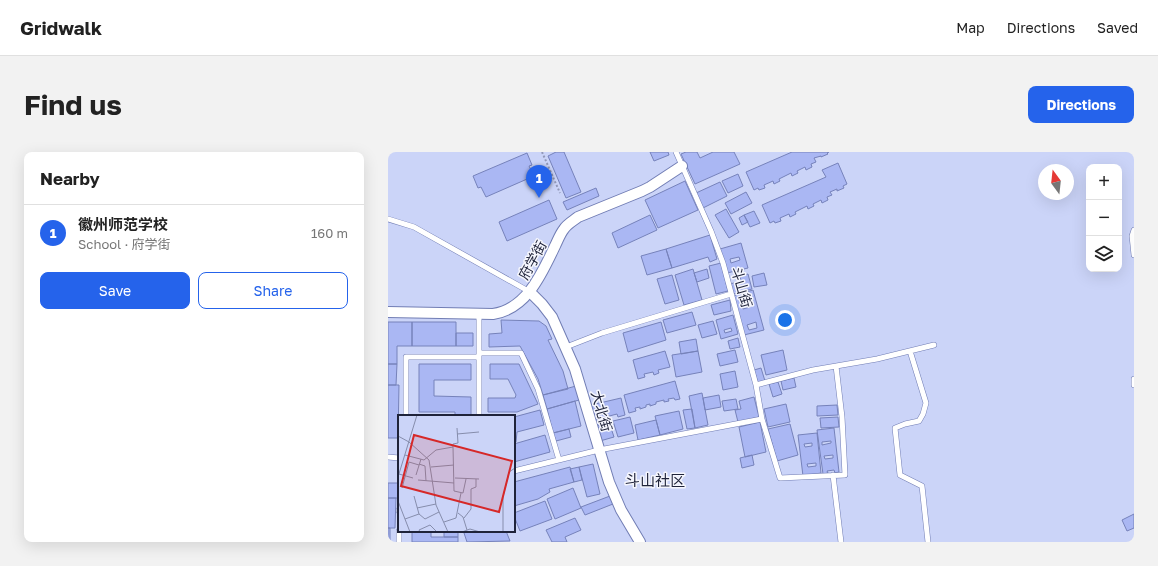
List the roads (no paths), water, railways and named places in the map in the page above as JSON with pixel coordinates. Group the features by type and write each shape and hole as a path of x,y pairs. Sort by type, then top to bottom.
{"street":[{"name":"府学街","path":"388,312 493,314 506,310 530,292 544,269 564,229 570,222 650,187 682,166"},
{"name":"大北街","path":"530,292 552,317 566,347 575,369 608,482 621,510 640,542"}],"lane":[{"name":"斗山街","path":"676,152 723,263 756,385 762,420 780,478 833,475"},
{"path":"388,219 414,227 530,292"},
{"path":"1134,230 1132,236 1134,255"},
{"path":"566,347 602,333 731,294"},
{"path":"478,313 480,415"},
{"path":"756,385 813,370 878,359 934,345"},
{"path":"910,351 926,403 919,421 894,428 900,475 922,486 928,542"},
{"path":"406,415 406,357 521,353 538,389 559,460"},
{"path":"836,366 842,417 845,475 833,475 841,542"},
{"path":"1134,378 1134,385"},
{"path":"515,471 599,450 762,420"},
{"path":"388,457 398,458"}],"place":[{"name":"徽州师范学校","path":"539,198"}],"district":[{"name":"斗山社区","path":"655,480"}]}
